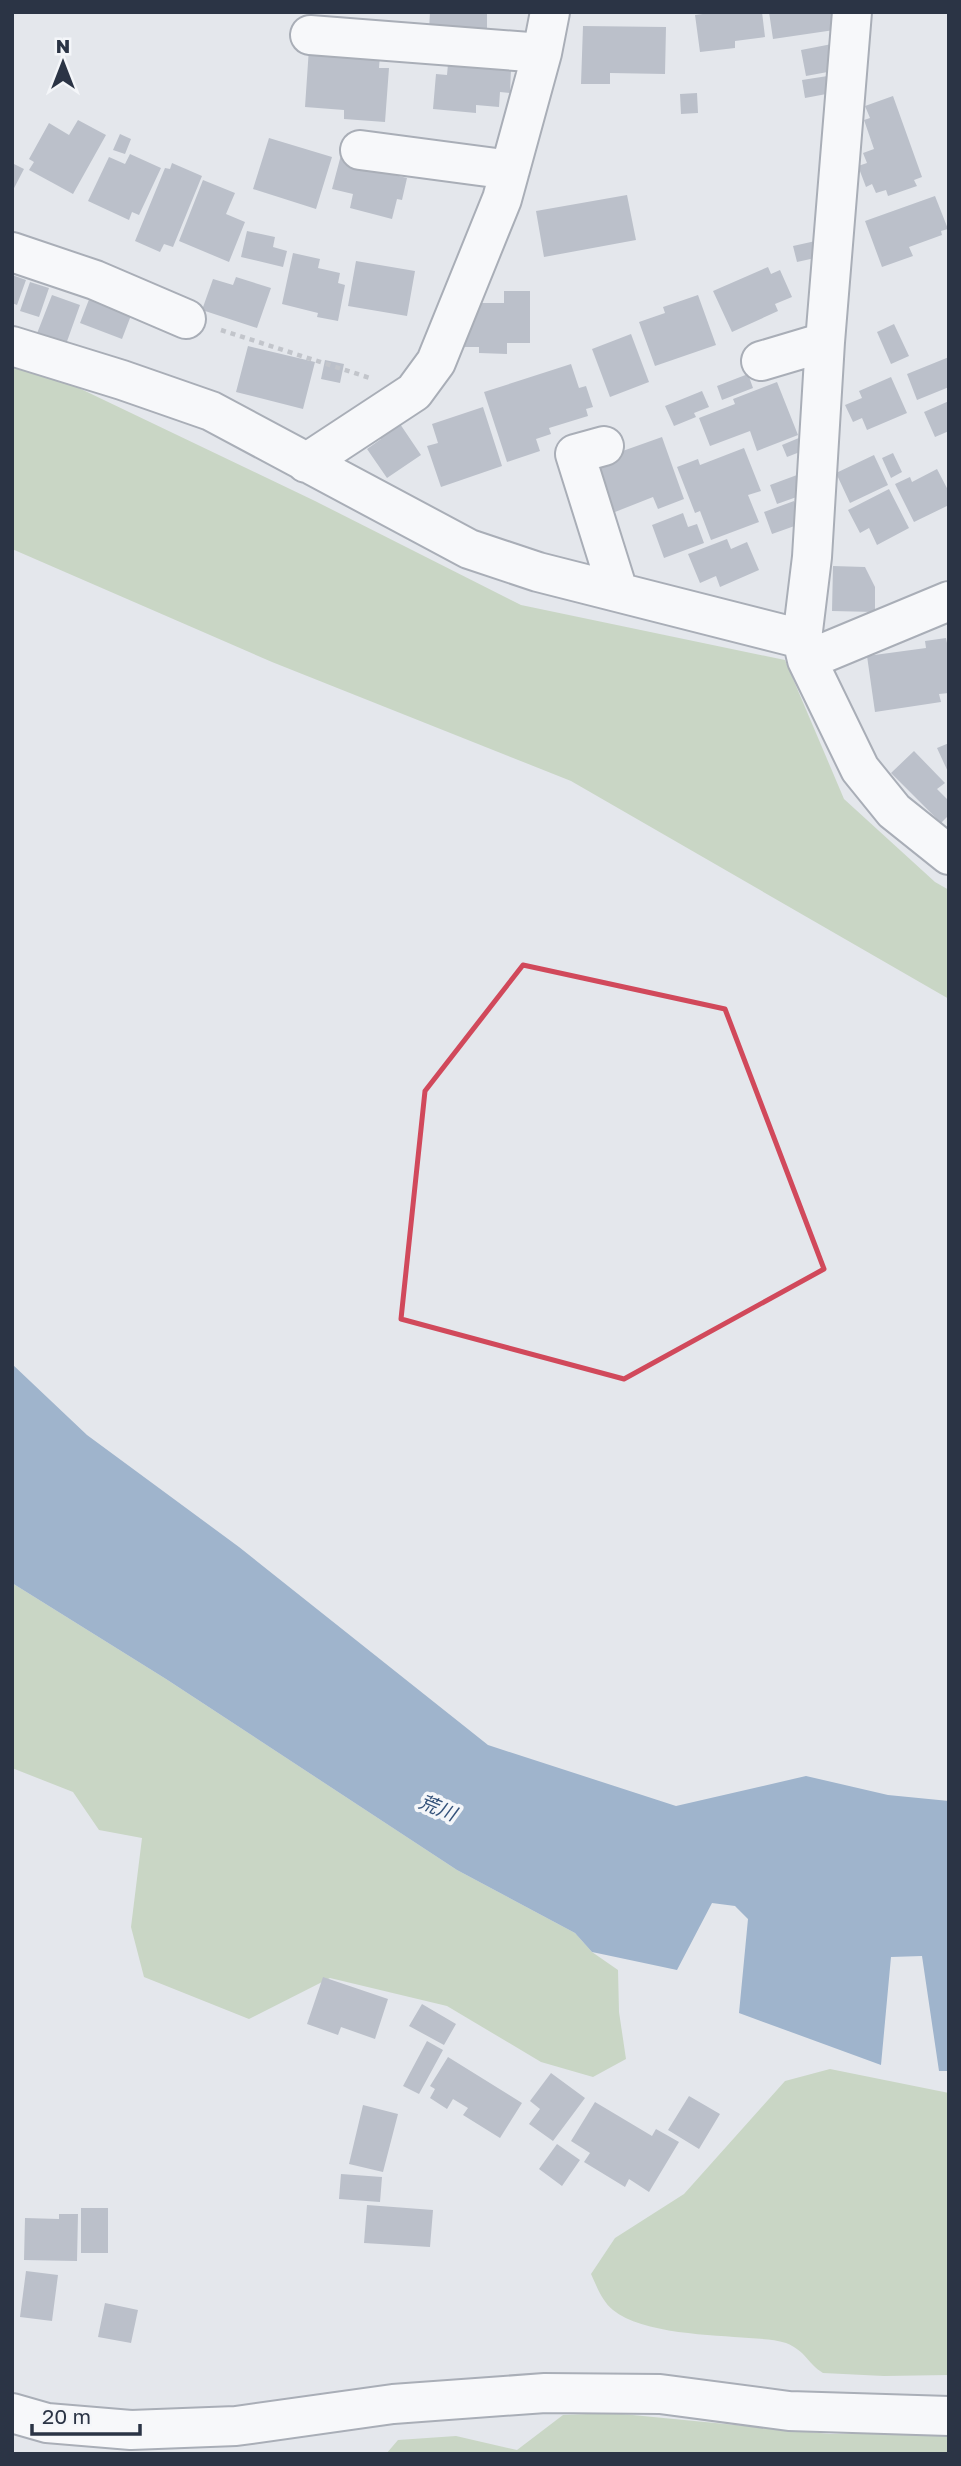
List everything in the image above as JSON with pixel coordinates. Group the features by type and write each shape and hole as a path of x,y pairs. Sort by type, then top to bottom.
{"street":[{"path":"306,463 414,392 436,362 502,199 542,53 550,12"},
{"path":"852,12 825,342 804,650 859,769 894,811 949,855"},
{"path":"310,35 542,53"},
{"path":"360,150 510,170"},
{"path":"12,252 94,280 186,319"},
{"path":"761,361 825,342"},
{"path":"12,346 211,411 468,549 538,572 618,591 804,650 949,601"},
{"path":"604,446 575,454 618,591"},
{"path":"12,2413 47,2423 131,2430 236,2426 393,2404 545,2393 660,2394 789,2411 949,2416"}],"path":[{"path":"186,319 414,392"}],"highlighted area":[{"path":"523,965 725,1009 824,1269 624,1379 401,1319 425,1091"}],"green space":[{"path":"12,361 37,368 315,501 521,605 785,660 844,799 935,882 949,890 949,999 571,781 272,662 12,549"},
{"path":"12,1583 166,1679 457,1870 575,1933 592,1952 618,1970 619,2012 626,2059 593,2077 541,2062 447,2006 330,1978 249,2019 144,1977 131,1927 142,1838 99,1830 73,1792 12,1768"},
{"path":"830,2069 949,2093 949,2375 823,2373 793,2346 781,2342 678,2332 641,2324 626,2318 609,2306 591,2274 615,2238 684,2194 785,2081"},
{"path":"612,2413 830,2434 949,2433 949,2454 386,2454 398,2440 456,2436 517,2450 563,2415"}],"water":[{"name":"荒川","path":"12,1364 87,1435 239,1547 488,1745 676,1806 806,1776 888,1795 949,1801 949,2071 939,2071 922,1956 891,1957 881,2065 739,2013 748,1919 735,1906 712,1903 677,1970 592,1952 575,1933 457,1870 166,1679 12,1583"}],"building":[{"path":"430,12 487,12 487,34 429,31"},
{"path":"762,12 765,37 735,41 735,48 700,52 695,15"},
{"path":"769,12 838,12 841,29 773,39"},
{"path":"583,26 666,27 665,74 610,73 610,84 581,84"},
{"path":"832,44 833,71 806,76 801,50"},
{"path":"309,48 380,54 379,68 389,68 385,122 344,119 344,110 305,107"},
{"path":"448,64 511,69 510,93 500,92 499,107 476,105 476,113 433,109 436,74 447,75"},
{"path":"834,75 837,92 805,98 802,80"},
{"path":"697,93 698,113 681,114 680,94"},
{"path":"893,96 922,177 914,180 917,186 888,196 886,190 876,193 872,184 866,187 858,166 867,163 863,153 874,149 864,120 870,118 865,106"},
{"path":"78,120 106,135 73,194 29,170 34,162 29,159 49,123 69,135"},
{"path":"120,134 131,139 125,154 113,150"},
{"path":"269,138 332,157 316,209 253,189"},
{"path":"130,154 161,168 139,215 132,212 129,220 88,201 109,157 125,164"},
{"path":"341,155 380,165 378,171 407,178 402,200 397,199 392,219 350,208 353,194 332,189"},
{"path":"12,163 24,169 12,192"},
{"path":"172,163 202,176 173,247 164,244 160,252 135,241 165,168 170,169"},
{"path":"203,180 235,193 226,214 245,222 229,262 179,241"},
{"path":"627,195 636,240 544,257 536,211"},
{"path":"935,196 948,229 941,231 942,235 909,247 913,256 882,267 865,221"},
{"path":"247,231 275,237 273,247 287,251 283,267 241,257"},
{"path":"820,240 824,256 797,262 793,246"},
{"path":"293,253 320,259 318,268 340,273 338,283 345,285 338,321 317,317 318,313 282,304"},
{"path":"356,261 415,271 407,316 348,306"},
{"path":"768,267 771,274 780,270 792,297 775,304 778,311 732,332 713,291"},
{"path":"12,275 26,280 17,305 12,303"},
{"path":"236,277 271,288 257,328 202,310 213,279 233,285"},
{"path":"30,282 49,288 39,317 20,311"},
{"path":"93,289 135,305 122,339 80,323"},
{"path":"504,291 530,291 530,343 507,343 507,354 479,353 479,347 465,347 465,320 473,308 480,308 480,303 504,303"},
{"path":"52,295 80,305 65,347 36,336"},
{"path":"698,295 716,345 655,366 639,322 665,313 663,307"},
{"path":"894,324 909,356 891,364 877,332"},
{"path":"631,334 649,382 610,397 592,349"},
{"path":"248,346 315,362 303,409 236,392"},
{"path":"949,357 949,387 917,400 907,374"},
{"path":"325,360 344,364 340,383 321,379"},
{"path":"571,364 579,388 586,386 593,407 586,409 588,416 549,428 551,434 536,439 540,451 507,462 484,392"},
{"path":"748,374 753,388 722,400 717,386"},
{"path":"891,377 907,413 867,430 862,418 853,422 845,405 862,398 859,391"},
{"path":"777,382 798,435 757,451 750,431 710,446 699,418 735,404 733,399"},
{"path":"702,391 709,407 694,413 696,417 674,426 665,406"},
{"path":"949,401 949,431 935,437 924,412"},
{"path":"483,407 502,466 441,487 427,446 438,443 432,424"},
{"path":"398,421 421,455 387,478 367,449 381,439 379,434"},
{"path":"806,435 810,448 787,457 782,445"},
{"path":"662,437 684,499 658,509 653,497 615,512 598,468 606,465 603,458"},
{"path":"744,448 761,491 748,495 759,522 711,540 700,511 695,513 677,467 698,459 700,465"},
{"path":"893,453 902,472 891,478 882,458"},
{"path":"874,455 888,485 850,503 836,473"},
{"path":"937,469 949,492 949,505 914,522 895,484 910,477 912,482"},
{"path":"797,475 805,494 777,504 770,485"},
{"path":"889,489 909,528 877,545 869,528 860,533 848,510"},
{"path":"794,501 803,523 772,534 764,512"},
{"path":"683,513 688,527 697,524 704,543 664,558 652,525"},
{"path":"727,539 731,549 747,542 759,570 720,587 716,576 700,583 688,554"},
{"path":"833,566 865,567 875,587 875,612 832,611"},
{"path":"946,638 949,653 949,693 939,694 941,702 875,712 867,656 926,648 925,641"},
{"path":"949,743 949,774 937,748"},
{"path":"914,751 945,783 937,789 949,801 949,815 941,823 891,773"},
{"path":"323,1977 388,1999 375,2039 341,2027 338,2035 307,2024"},
{"path":"422,2004 456,2024 444,2045 409,2026"},
{"path":"427,2041 443,2050 419,2094 403,2086"},
{"path":"448,2057 522,2103 500,2138 463,2115 468,2108 453,2099 447,2109 430,2098 435,2089 430,2086"},
{"path":"551,2073 585,2098 553,2141 529,2124 540,2109 530,2101"},
{"path":"689,2096 720,2114 699,2149 668,2130"},
{"path":"595,2102 652,2136 656,2129 679,2142 649,2192 629,2179 625,2187 584,2162 590,2153 571,2141"},
{"path":"363,2105 398,2114 383,2172 349,2164"},
{"path":"557,2144 580,2160 562,2186 539,2169"},
{"path":"341,2174 382,2177 380,2202 339,2199"},
{"path":"367,2205 433,2210 430,2247 364,2243"},
{"path":"81,2208 108,2208 108,2253 81,2253"},
{"path":"59,2214 78,2214 77,2261 24,2260 25,2218 59,2219"},
{"path":"26,2271 58,2275 52,2321 20,2317"},
{"path":"105,2303 138,2310 131,2343 98,2337"}]}
